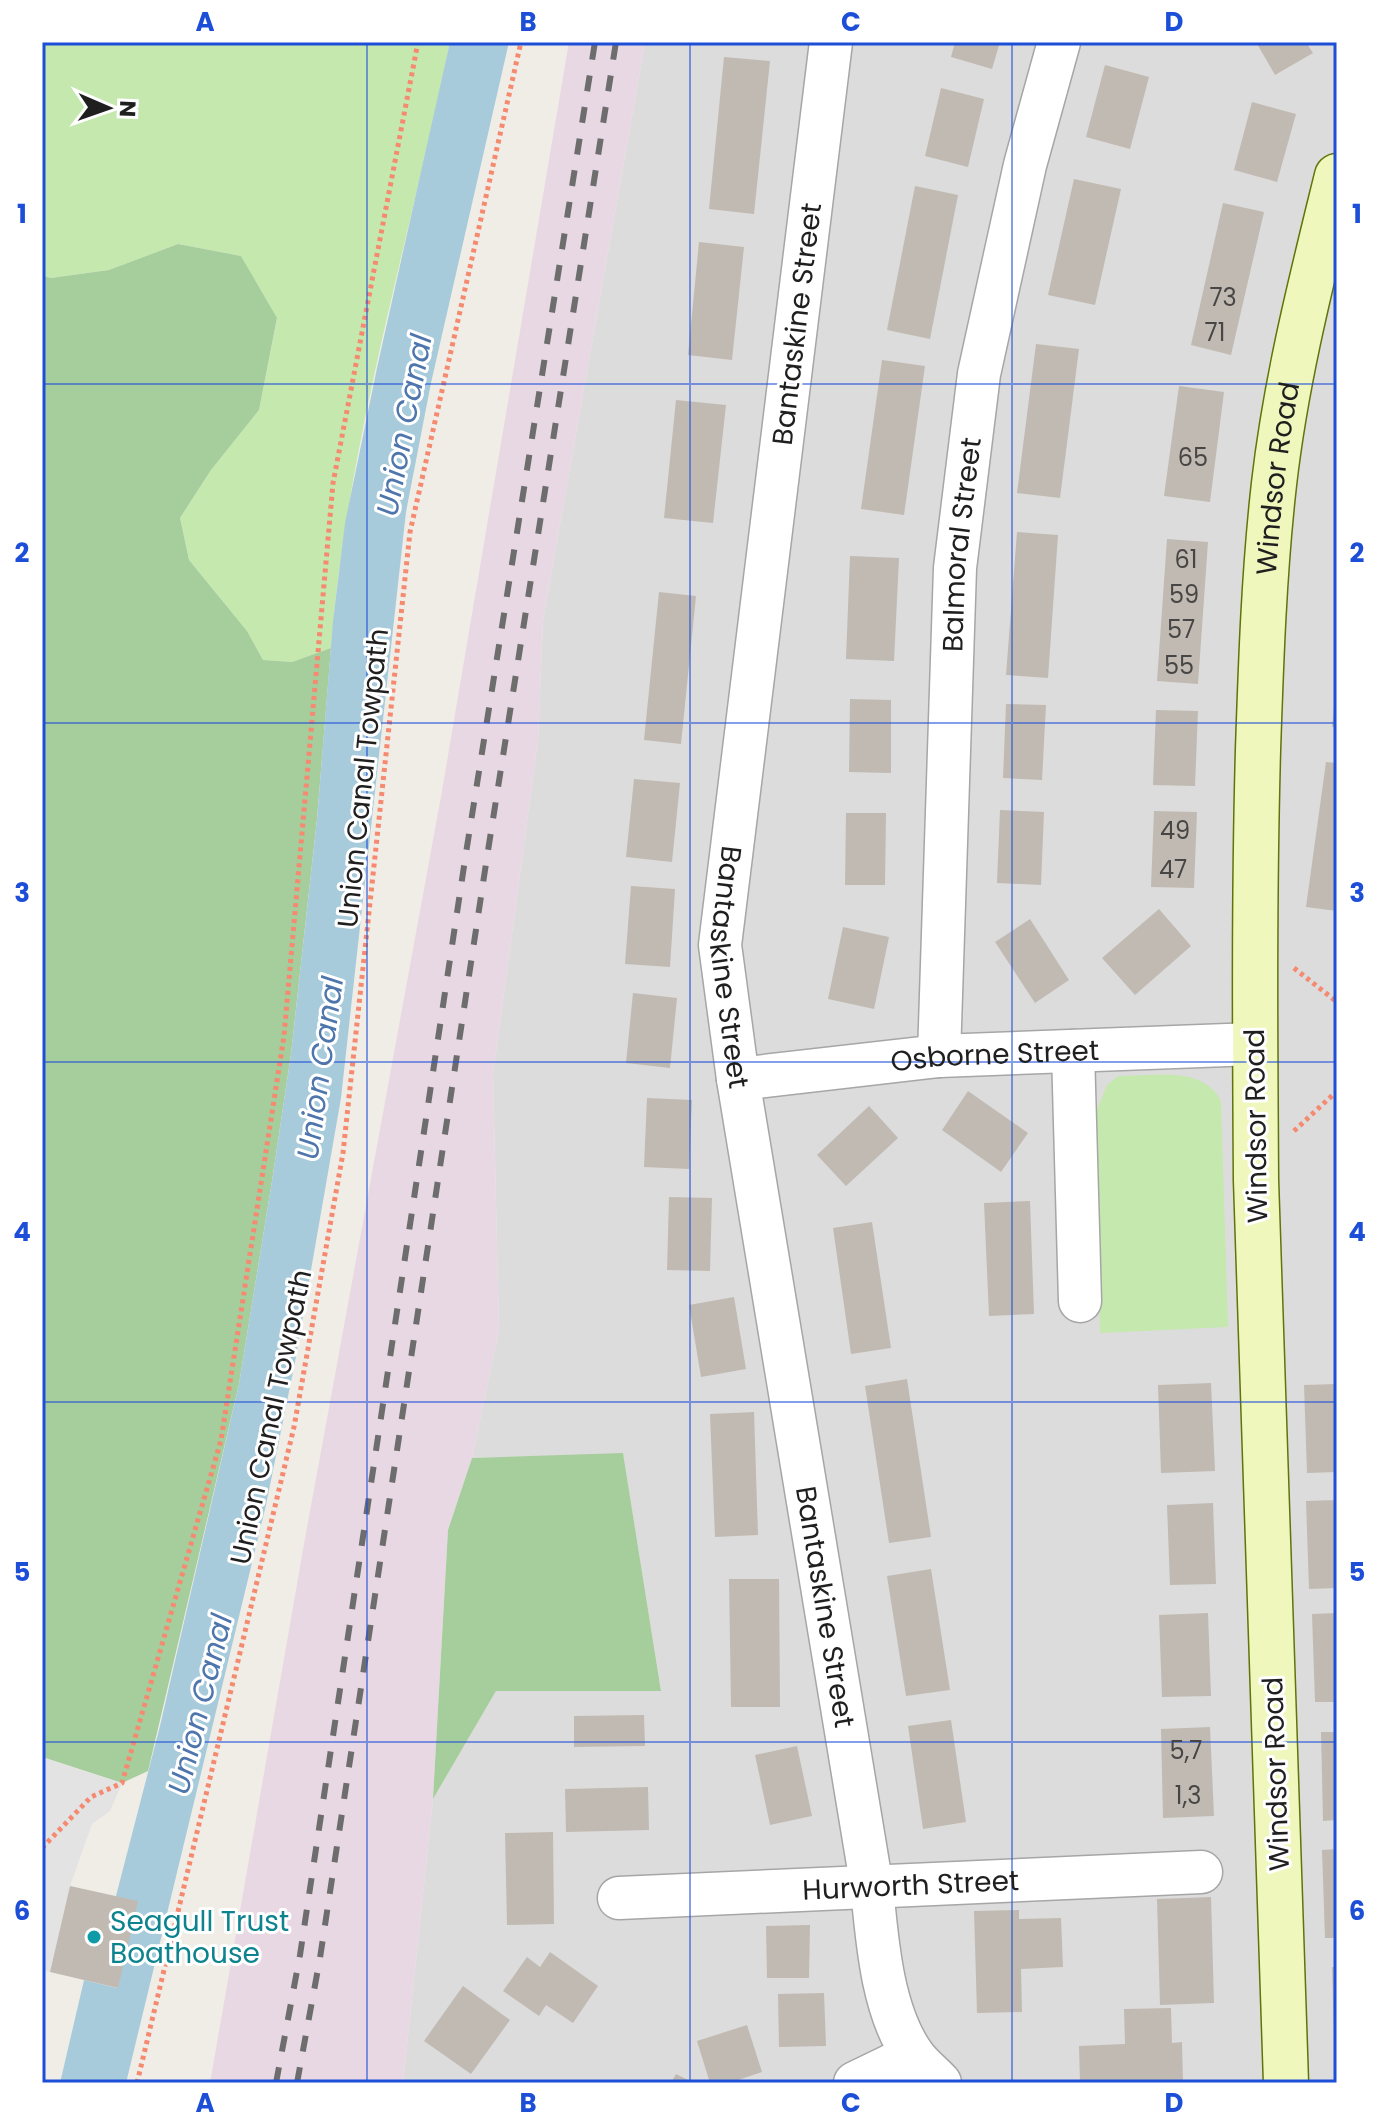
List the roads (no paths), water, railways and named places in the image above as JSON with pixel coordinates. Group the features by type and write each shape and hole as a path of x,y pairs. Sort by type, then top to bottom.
{"street":[{"name":"Bantaskine Street","path":"831,42 720,945 738,1079 872,1888 877,1946 891,2008 927,2069"},
{"name":"Balmoral Street","path":"939,1056 955,568 979,374 1025,165 1059,42"},
{"name":"Windsor Road","path":"1286,2083 1256,1196 1254,1044 1262,633 1274,484 1296,339 1337,176"},
{"name":"Osborne Street","path":"738,1079 939,1056 1254,1044"},
{"path":"1073,1051 1080,1301"},
{"name":"Hurworth Street","path":"619,1898 1201,1872"},
{"path":"855,2083 927,2069"}],"water":[{"name":"Union Canal","path":"450,42 509,42 431,383 406,512 341,1098 295,1362 266,1505 126,2083 60,2083 84,1980 117,1988 116,1896 160,1726 239,1384 291,1054 345,523"}],"railway":[{"path":"276,2083 300,1955 466,853 595,42"},
{"path":"297,2083 320,1958 487,857 616,42"}],"place":[{"name":"Seagull Trust Boathouse","path":"94,1937"}]}
